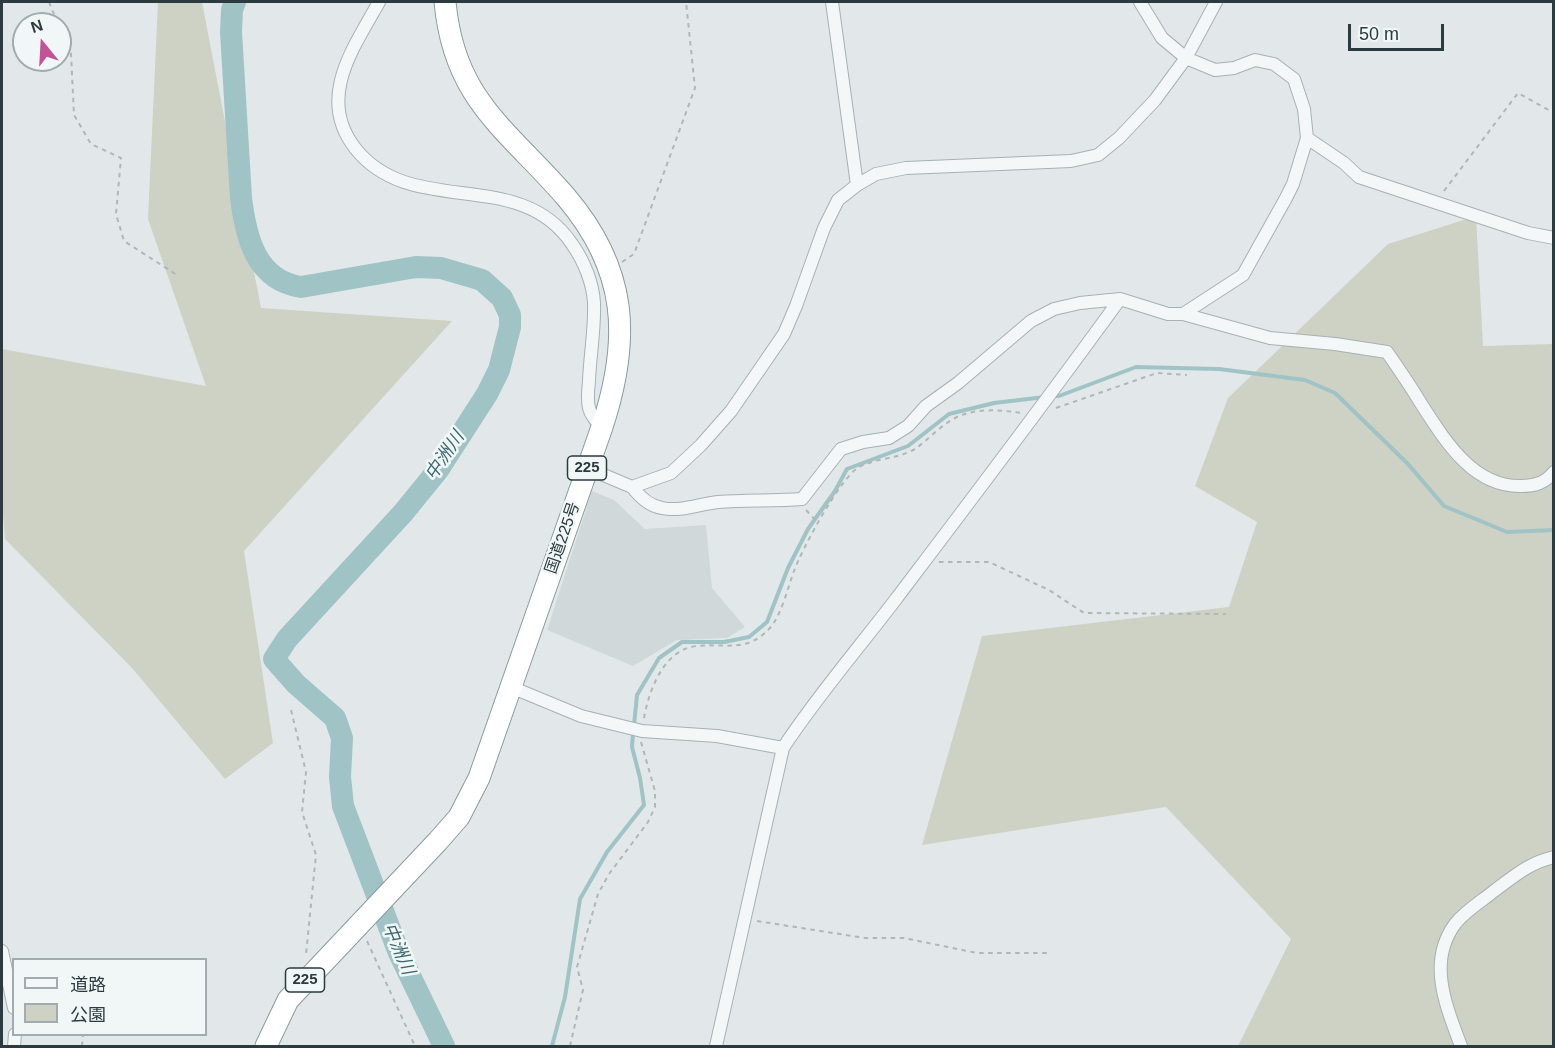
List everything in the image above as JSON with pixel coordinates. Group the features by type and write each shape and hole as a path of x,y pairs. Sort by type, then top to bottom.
{"highway":[{"name":"国道225号","path":"266,1047 288,1000 396,888 459,817 479,778 602,427 611,398 620,351 620,315 609,270 598,243 565,197 480,104 456,60 445,2"}],"street":[{"path":"380,2 346,61 339,84 338,103 349,139 363,158 386,176 428,189 497,197 530,208 553,222 572,243 592,286 594,327 588,408 592,417 602,427"},
{"path":"832,2 857,185"},
{"path":"1140,2 1162,38 1186,58 1215,70 1234,68 1255,60 1274,64 1294,79 1304,109 1307,138 1290,191 1244,275 1183,314"},
{"path":"632,487 671,473 701,445 731,411 784,334 824,228 838,200 876,174 906,168 1071,161 1098,156 1119,138 1155,100 1186,58 1216,2"},
{"path":"1307,138 1359,177 1528,233 1554,238"},
{"path":"716,1047 783,748 808,710 859,647 1036,415 1120,299"},
{"path":"587,468 632,487 644,501 661,508 689,508 740,500 802,499 841,449 863,442 888,438 908,426 926,406 966,377 1031,321 1054,309 1120,299 1168,314 1183,314 1270,338 1387,352 1441,435 1466,464 1488,479 1507,486 1536,486 1554,472"},
{"path":"511,687 581,716 636,730 717,736 783,748"},
{"path":"1461,1047 1447,1008 1439,968 1444,943 1456,923 1483,900 1525,868 1544,859 1554,858"},
{"path":"2,951 12,998"}],"path":[{"path":"609,270 634,254 695,88 686,2"},
{"path":"72,72 74,115 92,144 121,158 116,214 124,241 177,275"},
{"path":"1435,203 1518,93 1554,113"},
{"path":"570,1047 583,990 577,966 598,894 609,874 648,822 655,807 655,790 636,730 656,678 675,656 696,646 736,647 756,641 771,627 796,565 818,523 846,480 858,468 912,451 957,417 977,411 998,410 1036,415 1156,373 1186,375"},
{"path":"802,499 804,508 818,523"},
{"path":"924,561 989,562 1049,590 1084,613 1226,614"},
{"path":"291,710 306,772 302,812 316,855 304,982"},
{"path":"745,920 865,938 904,938 977,953 1050,953"},
{"path":"360,924 415,1047"}],"shaded area":[{"path":"592,491 614,500 645,529 706,525 712,588 745,627 727,638 677,640 633,666 547,630"}],"green space":[{"path":"158,2 202,2 261,308 452,321 244,551 273,743 225,779 132,668 5,539 2,503 2,349 206,386 148,219"},
{"path":"1476,216 1483,346 1553,344 1553,1046 1238,1046 1291,939 1166,807 922,845 982,636 1229,607 1257,522 1195,486 1228,398 1388,244"}],"waterway":[{"name":"中洲川","path":"235,2 232,10 231,32 241,198 250,242 264,266 273,276 301,287 416,267 441,268 482,280 502,298 510,315 510,327 499,370 487,394 438,470 403,513 287,639 274,659 296,684 335,718 342,738 340,777 343,806 399,953 444,1046"},
{"path":"1053,396 1059,396 1136,367 1219,369 1305,380 1335,393 1408,464 1444,506 1507,532 1554,530"},
{"path":"634,725 637,695 659,658 682,642 724,642 749,637 767,622 788,568 808,529 835,491 847,469 908,446 949,414 994,403 1045,397"},
{"path":"552,1046 565,997 580,899 607,852 644,805 632,747 633,733"}]}
